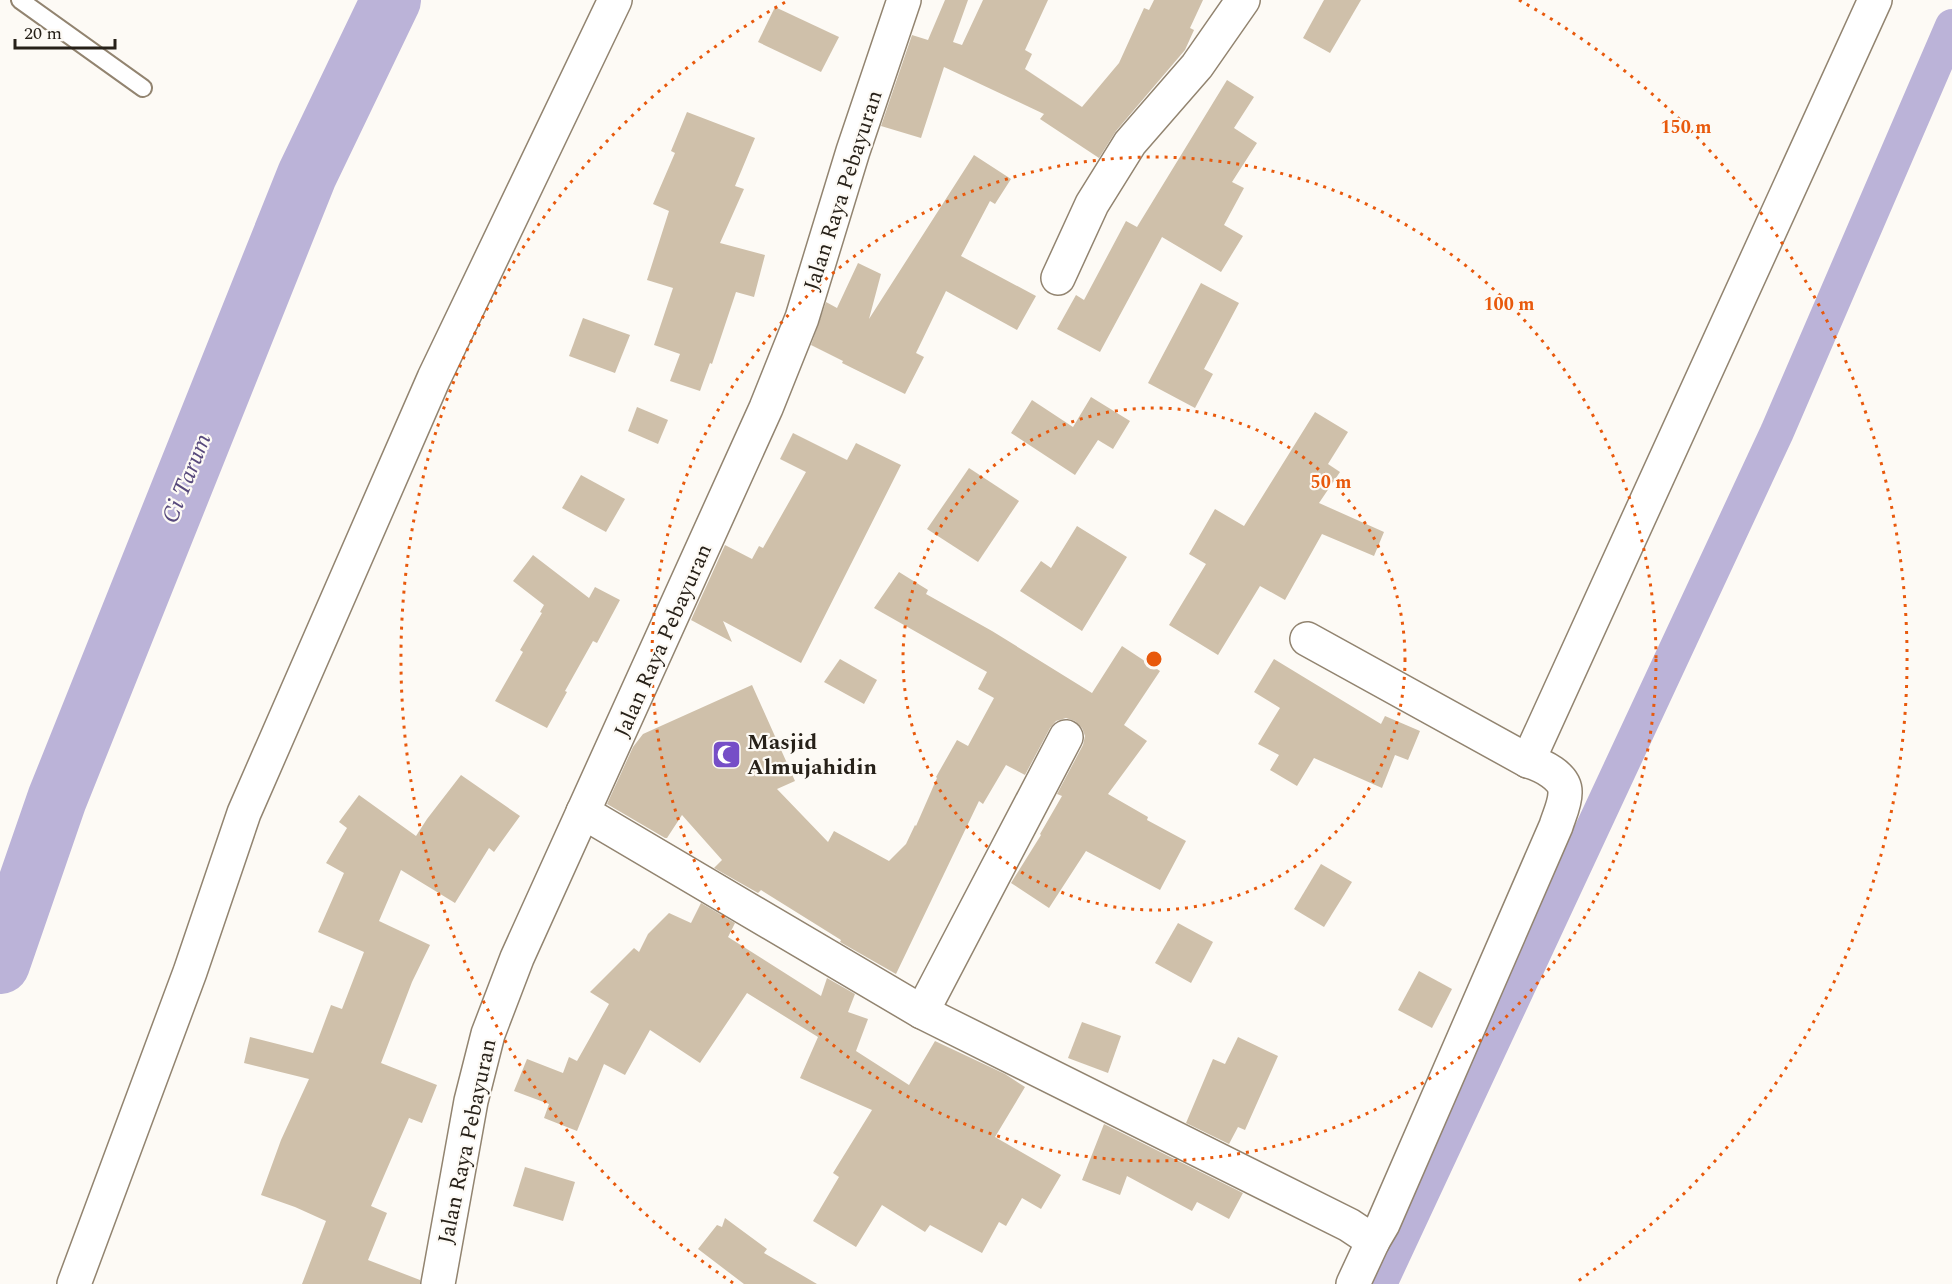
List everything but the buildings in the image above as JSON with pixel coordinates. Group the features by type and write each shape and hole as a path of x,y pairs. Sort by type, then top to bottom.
{"street":[{"path":"74,1284 190,972 244,813 434,378 615,0"},
{"name":"Jalan Raya Pebayuran","path":"438,1284 471,1101 488,1034 517,958 766,408 802,318 853,152 904,0"},
{"path":"1058,278 1092,204 1130,143 1197,66 1243,0"},
{"path":"1528,760 1875,0"},
{"path":"1307,639 1549,770 1562,782 1565,792 1556,826 1383,1224 1353,1284"},
{"path":"922,1012 1066,736"},
{"path":"583,812 922,1012 1348,1225 1373,1241"}],"lane":[{"path":"20,0 143,88"}],"waterway":[{"name":"Ci Tarum","path":"0,964 57,799 307,175 391,0"},
{"path":"1380,1284 1777,432 1952,26"}],"place":[{"name":"Masjid Almujahidin","path":"726,754"}]}
